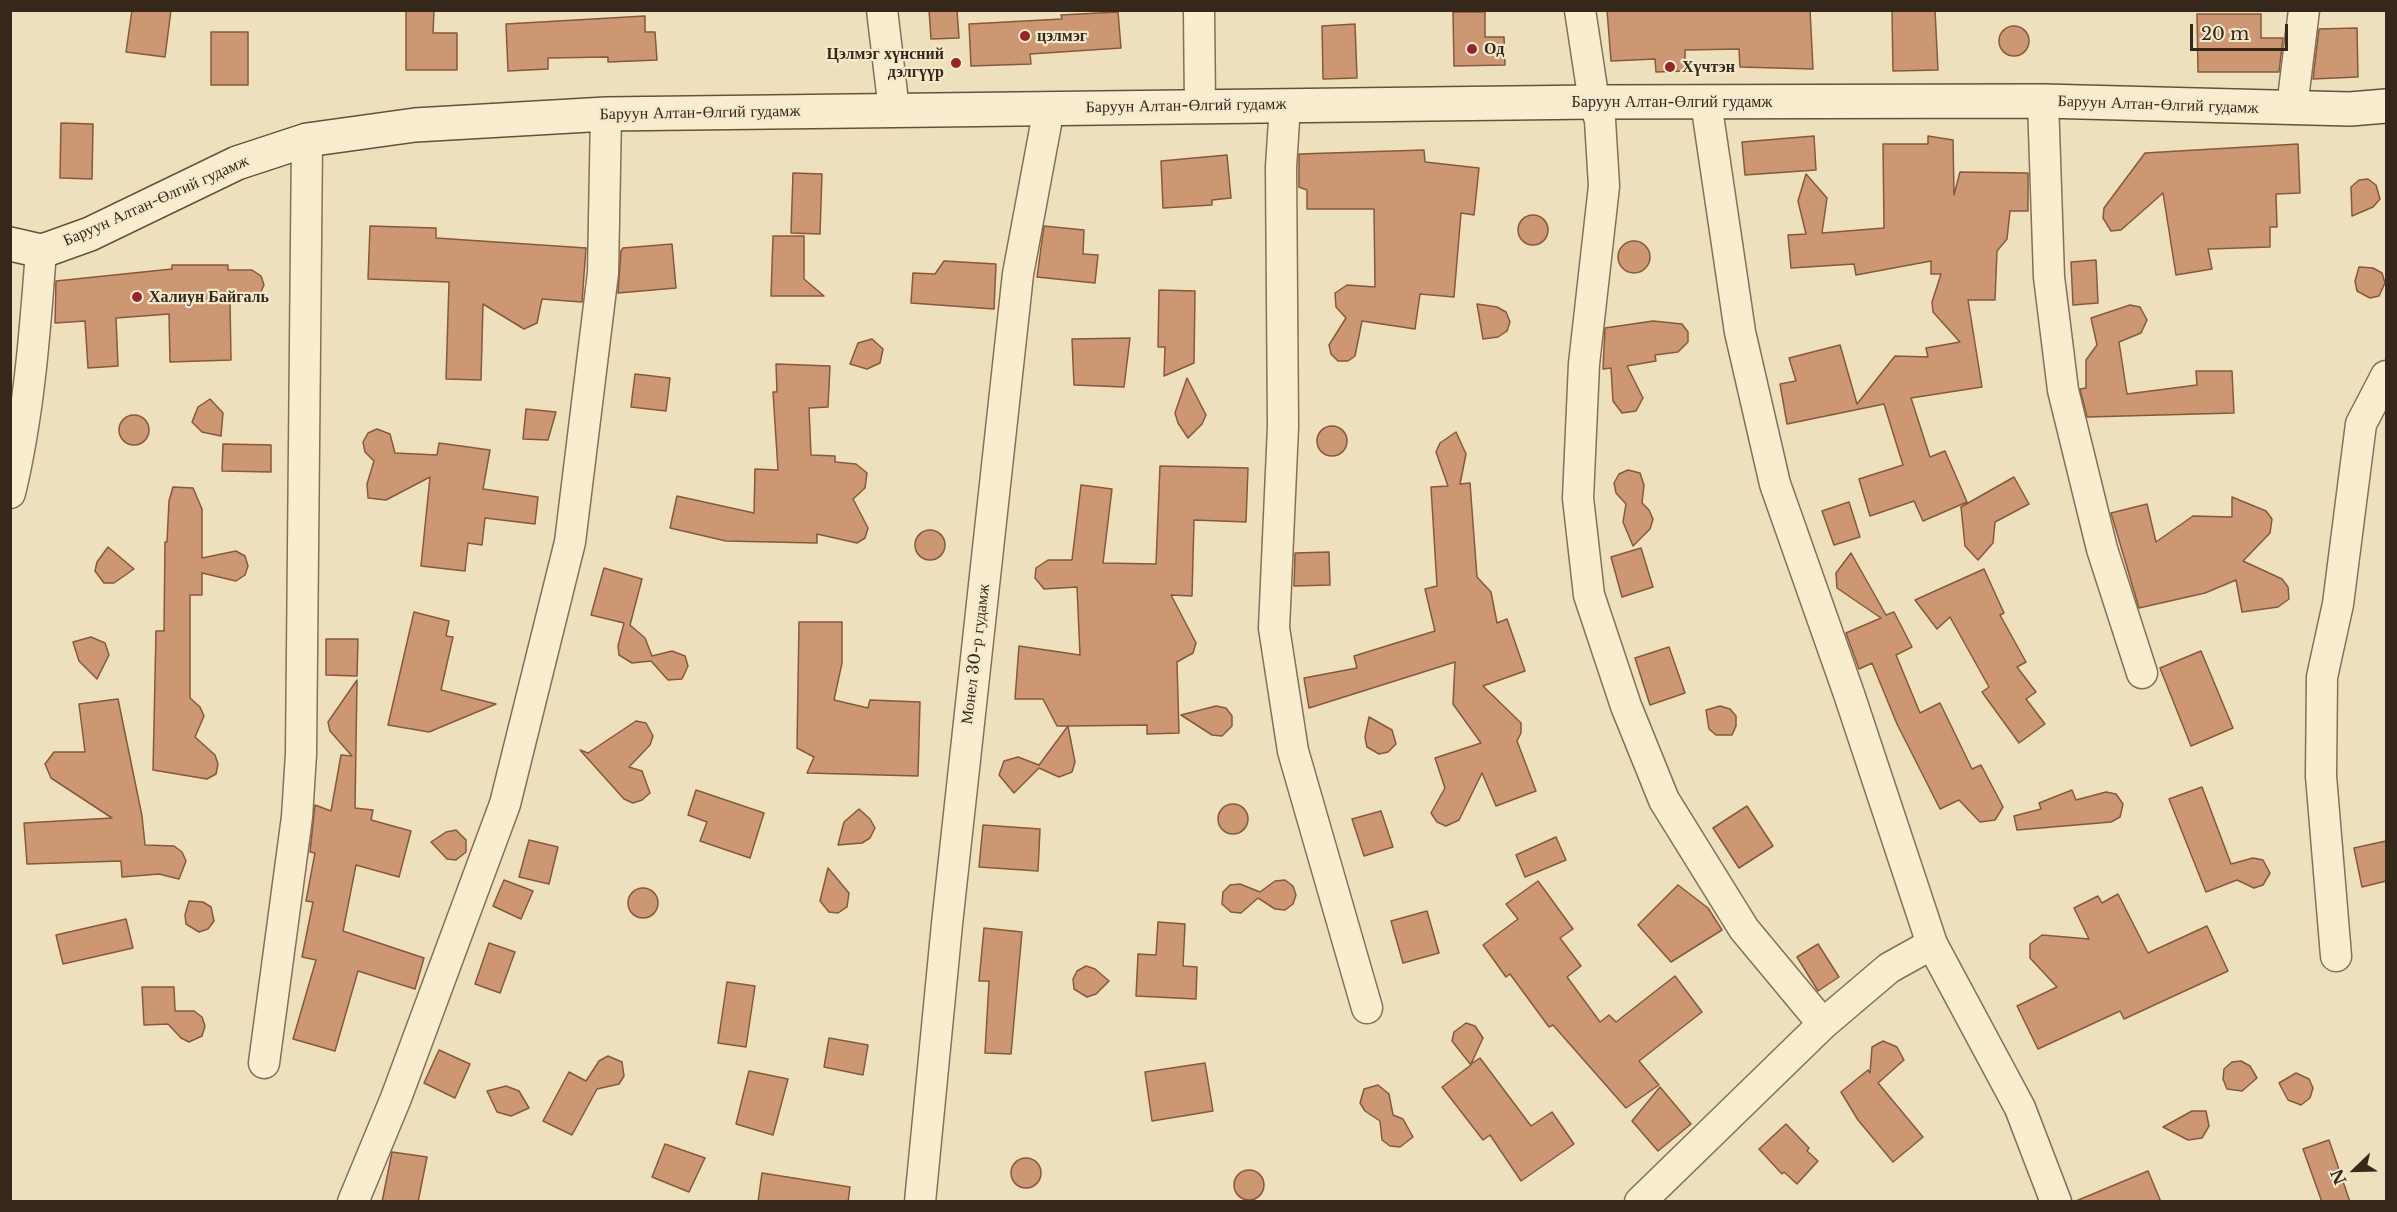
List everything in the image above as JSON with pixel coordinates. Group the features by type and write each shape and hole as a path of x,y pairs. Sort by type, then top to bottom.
{"main road":[{"name":"Баруун Алтан-Өлгий гудамж","path":"26,247 90,234 237,163 307,140 415,125 606,114 1594,102 2043,101 2350,110 2386,106"}],"street":[{"path":"882,10 894,110"},
{"path":"1199,10 1200,106"},
{"path":"1580,10 1594,102 1600,120 1604,186 1584,364 1578,498 1589,595 1626,706 1664,800 1744,929 1823,1024"},
{"path":"2292,107 2304,10"},
{"path":"2043,101 2049,277 2063,390 2102,549 2142,673"},
{"path":"1706,102 1740,332 1775,484 1849,694 1932,944 2020,1108 2056,1202"},
{"path":"1285,105 1281,167 1283,427 1274,628 1293,751 1366,1008"},
{"name":"Монел 30-р гудамж","path":"920,1202 946,924 1018,274 1049,108"},
{"path":"353,1202 396,1098 505,804 570,542 603,273 606,114"},
{"path":"264,1063 297,817 301,754 307,140"},
{"path":"10,493 18,462 34,334 26,247"},
{"path":"2336,956 2321,776 2322,677 2338,604 2361,424 2386,376"},
{"path":"1640,1202 1823,1024 1889,968 1932,944"}],"building":[{"path":"132,10 171,10 165,57 126,52"},
{"path":"406,10 434,10 433,33 457,33 457,70 406,70"},
{"path":"929,10 957,10 959,38 931,39"},
{"path":"1607,10 1810,10 1813,69 1740,67 1739,49 1685,50 1685,71 1656,72 1655,59 1611,61"},
{"path":"1892,10 1935,10 1938,70 1893,71"},
{"path":"1118,12 1121,48 1030,54 1031,64 971,66 969,24 1062,19 1061,15"},
{"path":"1453,12 1485,12 1485,37 1504,37 1505,65 1454,66"},
{"path":"2197,14 2261,14 2261,38 2283,38 2279,72 2198,72"},
{"path":"645,16 645,32 655,32 657,60 608,62 608,57 548,58 548,69 508,71 506,24"},
{"path":"1355,24 1357,78 1323,79 1322,26"},
{"path":"2014,26 2025,30 2029,41 2025,52 2014,56 2003,52 1999,41 2003,30"},
{"path":"2357,28 2358,77 2313,79 2319,29"},
{"path":"211,32 248,32 248,85 211,85"},
{"path":"61,123 93,124 92,179 60,178"},
{"path":"1814,136 1816,170 1745,175 1742,142"},
{"path":"1928,136 1953,140 1954,195 1960,172 2028,173 2028,211 2010,211 2007,239 1997,251 1995,300 1968,300 1982,387 1911,398 1930,457 1945,451 1967,502 1923,521 1914,501 1870,516 1859,479 1903,465 1884,404 1787,424 1780,384 1796,381 1789,358 1840,345 1857,404 1895,356 1928,357 1926,348 1960,342 1933,312 1932,302 1941,274 1931,274 1931,261 1856,275 1854,264 1791,268 1788,235 1806,234 1798,201 1806,174 1827,198 1822,233 1884,228 1883,144 1928,144"},
{"path":"2298,144 2300,193 2276,194 2277,227 2270,227 2270,247 2208,249 2212,269 2176,275 2163,193 2121,230 2111,231 2103,218 2104,208 2145,153"},
{"path":"1424,150 1425,162 1479,168 1474,215 1461,213 1454,297 1420,294 1415,329 1362,321 1355,356 1348,361 1338,361 1331,354 1329,345 1346,318 1336,307 1335,293 1347,285 1375,287 1374,209 1307,209 1307,190 1299,187 1299,154"},
{"path":"1227,155 1231,198 1212,200 1212,205 1163,208 1161,161"},
{"path":"793,173 822,174 820,234 791,233"},
{"path":"2368,179 2376,185 2380,199 2373,207 2352,216 2351,187 2359,180"},
{"path":"1533,215 1544,219 1548,230 1544,241 1533,245 1522,241 1518,230 1522,219"},
{"path":"370,226 436,228 436,238 586,248 582,302 542,299 537,323 524,329 483,304 481,380 446,379 449,282 368,279"},
{"path":"1044,226 1084,230 1083,254 1098,255 1095,283 1037,277"},
{"path":"773,236 804,236 804,279 824,296 771,296"},
{"path":"1634,241 1645,246 1650,257 1645,268 1634,273 1623,268 1618,257 1623,246"},
{"path":"672,244 676,288 618,293 623,248"},
{"path":"2096,260 2098,303 2073,305 2071,262"},
{"path":"944,261 996,264 994,309 911,303 913,273 935,274"},
{"path":"172,265 228,265 228,270 252,270 261,276 264,285 258,298 230,302 231,360 170,362 169,314 116,318 118,366 88,368 85,321 55,323 56,281 172,269"},
{"path":"2359,267 2373,268 2382,273 2385,283 2379,296 2370,298 2357,291 2355,281"},
{"path":"1159,290 1195,291 1194,363 1164,376 1165,347 1158,347"},
{"path":"1477,304 1497,307 1506,312 1510,322 1507,331 1498,337 1483,339"},
{"path":"2130,305 2140,307 2147,320 2141,333 2119,342 2127,394 2197,385 2196,371 2232,371 2234,413 2087,417 2080,389 2086,388 2086,360 2097,345 2091,318"},
{"path":"1653,321 1682,324 1688,332 1688,342 1678,352 1655,355 1656,361 1627,366 1643,398 1636,411 1622,413 1613,401 1611,368 1603,369 1605,328"},
{"path":"1130,338 1124,387 1074,385 1072,339"},
{"path":"872,339 883,349 880,363 867,369 850,364 858,343"},
{"path":"776,364 830,366 828,407 809,408 811,455 835,456 835,462 856,464 867,473 865,488 853,499 868,528 865,538 857,543 817,534 817,543 726,541 670,528 677,496 754,513 755,469 778,470 773,392 777,392"},
{"path":"635,374 670,378 666,411 631,407"},
{"path":"1187,378 1206,415 1202,424 1188,438 1178,423 1175,413"},
{"path":"210,399 223,413 221,436 202,432 192,422 198,407"},
{"path":"526,409 556,412 548,440 523,439"},
{"path":"134,415 145,419 149,430 145,441 134,445 123,441 119,430 123,419"},
{"path":"1332,426 1343,430 1347,441 1343,452 1332,456 1321,452 1317,441 1321,430"},
{"path":"377,429 390,434 395,453 437,455 439,443 490,450 483,489 538,497 535,524 485,518 482,545 468,543 465,571 421,566 430,477 386,500 368,498 367,484 374,461 365,452 363,442 368,433"},
{"path":"1456,432 1466,454 1460,484 1470,483 1477,577 1491,592 1497,623 1507,619 1525,671 1483,686 1521,723 1521,733 1517,741 1536,791 1496,806 1482,773 1459,820 1446,826 1437,822 1431,813 1445,788 1435,758 1481,743 1453,704 1455,662 1309,708 1304,678 1357,668 1354,656 1435,631 1425,589 1437,586 1431,487 1448,486 1436,452 1440,443"},
{"path":"223,444 271,445 271,472 222,471"},
{"path":"1160,466 1248,468 1246,522 1194,520 1192,596 1171,595 1196,643 1193,653 1177,662 1179,733 1147,734 1147,725 1057,726 1043,699 1015,699 1019,646 1080,655 1077,587 1044,589 1035,578 1036,568 1048,560 1072,560 1081,485 1112,489 1103,563 1156,564"},
{"path":"1628,470 1640,473 1644,485 1642,503 1649,510 1653,519 1650,529 1633,546 1623,522 1626,504 1616,493 1614,483 1619,474"},
{"path":"2014,477 2029,504 1995,522 1993,543 1978,560 1965,546 1961,507"},
{"path":"173,487 193,488 202,509 202,558 236,551 245,556 248,566 245,575 236,581 202,573 202,595 190,595 190,698 200,707 204,716 195,737 215,755 218,764 216,774 207,779 153,770 156,631 164,631 165,542 167,542 169,501"},
{"path":"2232,497 2266,511 2272,519 2270,533 2243,561 2282,579 2288,587 2289,599 2278,607 2242,612 2236,580 2205,593 2139,608 2111,513 2147,504 2156,542 2193,516 2232,517"},
{"path":"1849,502 1860,537 1834,545 1822,511"},
{"path":"930,530 941,534 945,545 941,556 930,560 919,556 915,545 919,534"},
{"path":"108,547 134,569 114,583 104,583 95,571 97,562"},
{"path":"1641,548 1653,587 1622,597 1611,557"},
{"path":"1329,552 1330,585 1294,586 1295,553"},
{"path":"1851,553 1886,615 1894,612 1912,647 1896,655 1920,713 1940,703 1972,769 1981,765 2003,807 1995,820 1980,822 1959,800 1940,809 1897,724 1872,663 1859,669 1846,633 1881,618 1837,588 1836,573"},
{"path":"604,568 642,579 630,625 645,638 652,656 672,651 685,656 688,666 682,679 668,680 651,661 632,663 619,655 618,646 624,623 591,615"},
{"path":"1984,569 2004,613 2000,615 2026,662 2017,667 2036,692 2026,699 2045,724 2019,743 1982,692 1989,687 1950,617 1937,629 1915,600"},
{"path":"414,612 449,621 446,636 453,637 441,690 496,704 429,732 388,725"},
{"path":"799,622 842,622 842,663 834,700 868,708 870,700 920,702 918,776 807,773 814,757 797,748"},
{"path":"91,637 105,643 109,655 97,679 79,661 73,642"},
{"path":"326,639 358,639 357,676 326,675"},
{"path":"1669,647 1685,693 1650,705 1635,658"},
{"path":"2201,651 2233,728 2191,746 2160,668"},
{"path":"357,680 355,808 373,810 371,820 411,831 399,877 356,865 343,931 424,958 415,989 358,971 335,1051 293,1039 316,960 302,957 313,902 306,901 315,853 310,852 315,805 331,811 341,755 352,756 330,731 328,722"},
{"path":"118,699 142,816 145,845 174,846 182,852 186,861 179,879 159,874 122,877 121,861 27,864 24,823 112,818 51,778 45,764 54,752 85,752 79,704"},
{"path":"1216,706 1226,708 1232,716 1232,726 1222,736 1212,735 1181,715"},
{"path":"1720,706 1730,709 1736,716 1736,726 1732,735 1716,735 1709,729 1706,710"},
{"path":"1369,717 1392,730 1396,744 1388,752 1379,754 1367,747 1365,737"},
{"path":"636,721 646,723 653,736 650,745 629,767 642,771 650,793 642,800 633,803 624,799 580,750 588,753"},
{"path":"1068,726 1075,762 1072,772 1059,777 1039,768 1014,793 999,775 1004,761 1018,757 1039,765"},
{"path":"2202,787 2231,864 2253,858 2263,860 2270,873 2263,885 2254,888 2237,880 2206,892 2169,799"},
{"path":"696,790 764,813 750,858 700,841 707,822 688,815"},
{"path":"2072,790 2076,800 2106,792 2116,794 2123,804 2120,817 2111,822 2017,830 2014,816 2041,809 2039,803"},
{"path":"1233,804 1244,808 1248,819 1244,830 1233,834 1222,830 1218,819 1222,808"},
{"path":"1747,806 1773,846 1739,868 1713,828"},
{"path":"859,809 870,819 875,828 870,838 862,843 838,845 844,822"},
{"path":"1381,811 1393,847 1364,856 1352,819"},
{"path":"983,825 1040,829 1038,871 979,867"},
{"path":"456,830 466,840 466,852 456,860 447,859 431,842 446,832"},
{"path":"1556,837 1566,860 1525,877 1516,855"},
{"path":"529,840 558,847 549,884 519,877"},
{"path":"2386,841 2386,881 2362,887 2354,848"},
{"path":"828,868 849,893 847,907 838,913 829,912 820,901"},
{"path":"504,880 533,891 521,919 493,906"},
{"path":"1285,880 1293,886 1296,895 1293,904 1285,910 1275,909 1258,898 1241,913 1231,912 1222,904 1223,892 1230,885 1240,884 1260,892 1275,881"},
{"path":"1538,881 1573,929 1560,938 1581,966 1567,977 1600,1022 1609,1015 1616,1022 1675,976 1702,1012 1639,1061 1659,1085 1626,1108 1553,1025 1549,1027 1510,974 1506,977 1483,945 1518,919 1506,904"},
{"path":"1678,885 1708,908 1722,930 1671,962 1638,925"},
{"path":"643,888 654,892 658,903 654,914 643,918 632,914 628,903 632,892"},
{"path":"2118,894 2148,953 2207,926 2228,971 2124,1019 2120,1011 2038,1049 2017,1006 2057,987 2030,958 2030,944 2042,935 2089,939 2074,908 2098,896 2102,903"},
{"path":"189,901 203,902 211,907 214,921 208,929 199,932 186,924 185,915"},
{"path":"1427,911 1439,953 1403,963 1391,921"},
{"path":"126,919 133,948 63,964 56,935"},
{"path":"1158,922 1185,924 1183,966 1197,967 1196,999 1136,996 1138,954 1156,955"},
{"path":"984,928 1022,932 1011,1054 985,1053 989,981 979,981"},
{"path":"489,943 515,952 500,993 475,984"},
{"path":"1818,944 1839,977 1818,991 1797,957"},
{"path":"1086,966 1095,969 1109,981 1096,994 1087,997 1074,989 1073,979 1077,971"},
{"path":"727,982 755,986 746,1047 718,1043"},
{"path":"142,987 174,987 175,1011 194,1011 202,1017 205,1026 202,1036 189,1042 181,1038 168,1024 144,1025"},
{"path":"1466,1023 1475,1026 1483,1038 1471,1064 1480,1058 1531,1126 1552,1112 1574,1144 1521,1181 1490,1135 1483,1140 1442,1087 1471,1065 1452,1041 1454,1032"},
{"path":"829,1038 868,1045 863,1075 824,1067"},
{"path":"1883,1041 1897,1047 1904,1060 1878,1083 1923,1137 1893,1162 1858,1120 1841,1092 1868,1070 1870,1073 1872,1047"},
{"path":"439,1050 470,1064 455,1098 424,1083"},
{"path":"608,1056 622,1062 624,1076 619,1084 597,1089 572,1135 543,1121 569,1072 586,1081 599,1061"},
{"path":"2241,1061 2250,1066 2257,1078 2242,1091 2227,1089 2223,1079 2224,1069 2232,1062"},
{"path":"1205,1063 1213,1111 1152,1121 1145,1072"},
{"path":"749,1071 788,1079 773,1135 736,1124"},
{"path":"2296,1073 2309,1079 2313,1088 2310,1098 2301,1105 2288,1100 2279,1083"},
{"path":"1378,1085 1389,1094 1393,1115 1403,1119 1413,1137 1400,1147 1390,1146 1382,1140 1380,1121 1365,1111 1360,1103 1364,1089"},
{"path":"506,1086 519,1091 529,1108 511,1116 497,1112 487,1091"},
{"path":"1660,1087 1691,1124 1658,1151 1632,1121"},
{"path":"2192,1111 2206,1111 2209,1126 2202,1138 2188,1140 2163,1127"},
{"path":"1786,1124 1818,1161 1797,1184 1784,1172 1782,1174 1759,1149"},
{"path":"2329,1140 2350,1202 2322,1202 2303,1149"},
{"path":"665,1144 705,1158 689,1192 652,1177"},
{"path":"392,1152 427,1157 418,1202 382,1202"},
{"path":"1026,1158 1037,1162 1041,1173 1037,1184 1026,1188 1015,1184 1011,1173 1015,1162"},
{"path":"1249,1170 1260,1174 1264,1185 1260,1196 1249,1200 1238,1196 1234,1185 1238,1174"},
{"path":"2148,1171 2161,1202 2076,1202 2076,1201"},
{"path":"762,1173 850,1187 848,1202 758,1202"}],"place":[{"name":"цэлмэг","path":"1025,36"},
{"name":"Од","path":"1472,49"},
{"name":"Цэлмэг хүнсний дэлгүүр","path":"956,63"},
{"name":"Хүчтэн","path":"1670,67"},
{"name":"Халиун Байгаль","path":"137,297"}]}
